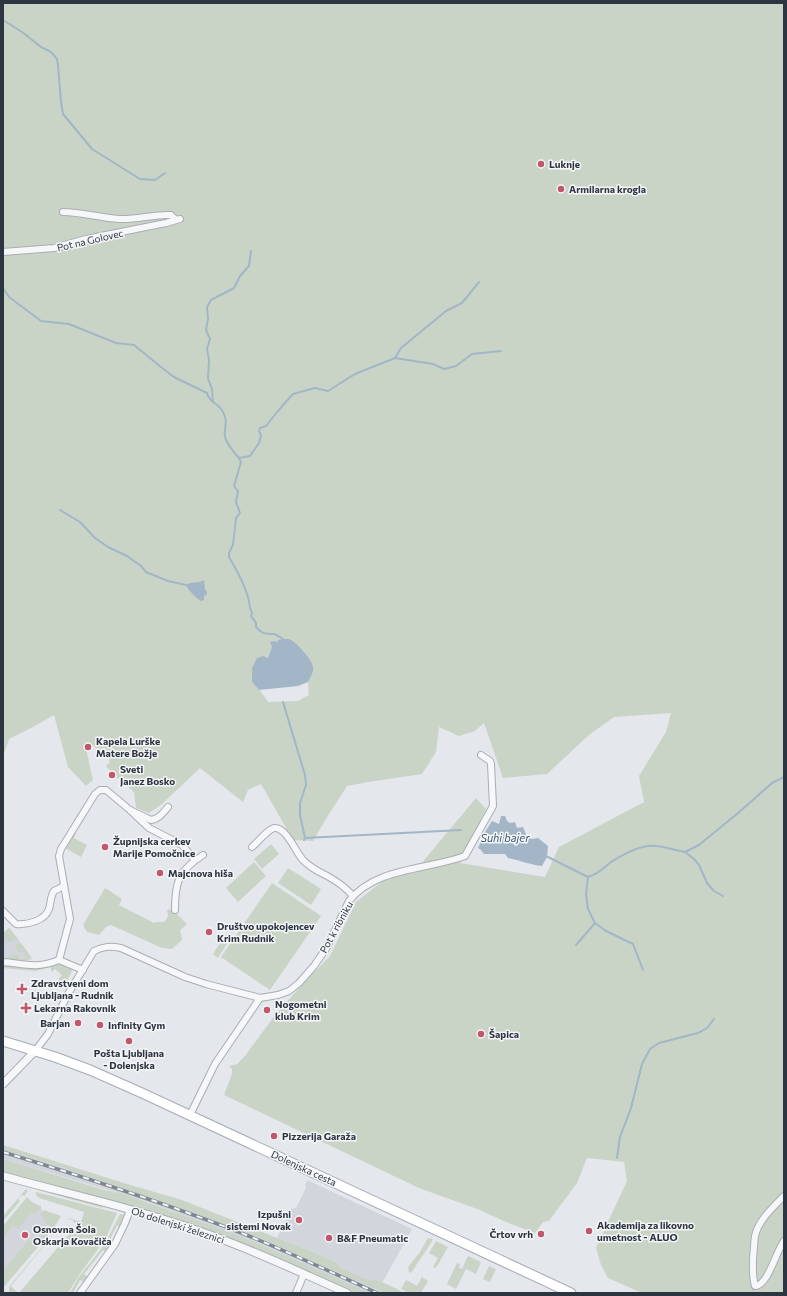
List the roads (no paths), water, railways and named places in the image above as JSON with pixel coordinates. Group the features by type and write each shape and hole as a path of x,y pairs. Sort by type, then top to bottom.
{"main road":[{"name":"Dolenjska cesta","path":"3,1041 90,1070 190,1115 571,1293"}],"street":[{"name":"Pot na Golovec","path":"3,252 54,248 86,239 178,220 171,215 124,219 105,218 77,212 63,212"},
{"name":"Pot k ribniku","path":"260,998 278,996 289,991 299,983 314,966 326,947 353,896 379,879 409,870 456,860 465,856 493,806 491,764 490,761 481,755"},
{"path":"59,960 70,919 59,853 95,794 100,790 106,790 150,828 182,845 195,860"},
{"path":"130,810 147,818 154,819 161,815 168,807"},
{"path":"252,847 270,830 275,828 280,829 286,835 303,861 347,889 353,896"},
{"path":"175,910 176,887 183,872 195,860 203,855"},
{"path":"3,911 16,924 26,924 35,921 47,914 54,891 64,886"},
{"path":"3,1084 48,1034 68,994 94,951 113,946 122,948 185,977 260,998 215,1064 190,1115"},
{"path":"3,962 35,966 52,963 59,960 83,970"},
{"name":"Ob dolenjski železnici","path":"3,1176 164,1219 214,1236 347,1293"},
{"path":"784,1196 764,1218 755,1235 753,1273 755,1286 761,1284 767,1278 776,1255 784,1241"},
{"path":"80,1293 116,1244 130,1210"},
{"path":"296,1293 304,1274"}],"water":[{"path":"204,580 205,589 207,592 206,596 204,595 204,600 201,601 192,594 186,585"},
{"path":"289,639 292,641 307,655 313,667 311,677 308,682 298,686 259,690 252,682 252,668 257,658 263,656 268,658 272,647 270,642 277,642 278,640"},
{"name":"Suhi bajer","path":"501,816 505,816 507,821 510,823 515,822 517,828 523,827 527,837 532,839 538,838 548,846 547,857 542,866 508,858 505,854 484,854 478,848 492,821 499,824"}],"waterway":[{"path":"3,20 22,32 41,47 51,52 57,59 63,114 92,149 140,179 155,180 165,173"},
{"path":"213,402 212,389 208,379 209,360 207,349 210,339 206,330 208,319 207,307 211,300 234,288 240,276 249,266 251,251"},
{"path":"395,358 401,348 446,311 462,303 479,282"},
{"path":"3,288 9,297 41,321 69,324 116,343 134,345 174,377 207,393 210,399 221,409 225,416 226,440 239,458"},
{"path":"282,641 283,639 277,635 262,632 256,627 256,623 251,616 252,613 245,589 229,557 229,553 233,545 236,518 240,513 236,502 238,491 234,486 241,462 239,458 250,456 259,443 261,435 259,431 260,428 266,426 293,394 315,388 328,391 355,374 395,358 433,364 444,369 456,366 472,354 501,351"},
{"path":"60,510 80,522 95,538 108,547 127,556 141,566 146,572 168,581 186,585"},
{"path":"283,702 305,775 306,785 300,803 300,815 305,838 304,840"},
{"path":"546,856 588,877 598,872 619,857 644,847 657,846 685,852 699,845 772,783 784,777"},
{"path":"305,838 461,830"},
{"path":"685,852 699,865 707,883 714,891 723,896"},
{"path":"588,877 586,894 588,909 595,923 606,931 633,944 643,970"},
{"path":"576,945 595,923"},
{"path":"617,1158 620,1137 631,1108 642,1064 650,1049 659,1043 698,1033 707,1028 714,1019"}],"railway":[{"path":"3,1152 124,1191 244,1234 377,1293"}],"place":[{"name":"Luknje","path":"541,164"},
{"name":"Armilarna krogla","path":"561,189"},
{"name":"Kapela Lurške Matere Božje","path":"88,747"},
{"name":"Sveti Janez Bosko","path":"112,775"},
{"name":"Župnijska cerkev Marije Pomočnice","path":"105,847"},
{"name":"Majcnova hiša","path":"160,873"},
{"name":"Društvo upokojencev Krim Rudnik","path":"209,932"},
{"name":"Zdravstveni dom Ljubljana - Rudnik","path":"22,989"},
{"name":"Lekarna Rakovnik","path":"26,1008"},
{"name":"Nogometni klub Krim","path":"267,1010"},
{"name":"Barjan","path":"78,1023"},
{"name":"Infinity Gym","path":"100,1025"},
{"name":"Šapica","path":"481,1034"},
{"name":"Pošta Ljubljana - Dolenjska","path":"129,1041"},
{"name":"Pizzerija Garaža","path":"274,1136"},
{"name":"Izpušni sistemi Novak","path":"299,1220"},
{"name":"Akademija za likovno umetnost - ALUO","path":"589,1231"},
{"name":"Črtov vrh","path":"541,1234"},
{"name":"Osnovna Šola Oskarja Kovačiča","path":"25,1235"},
{"name":"B&F Pneumatic","path":"329,1238"}]}
